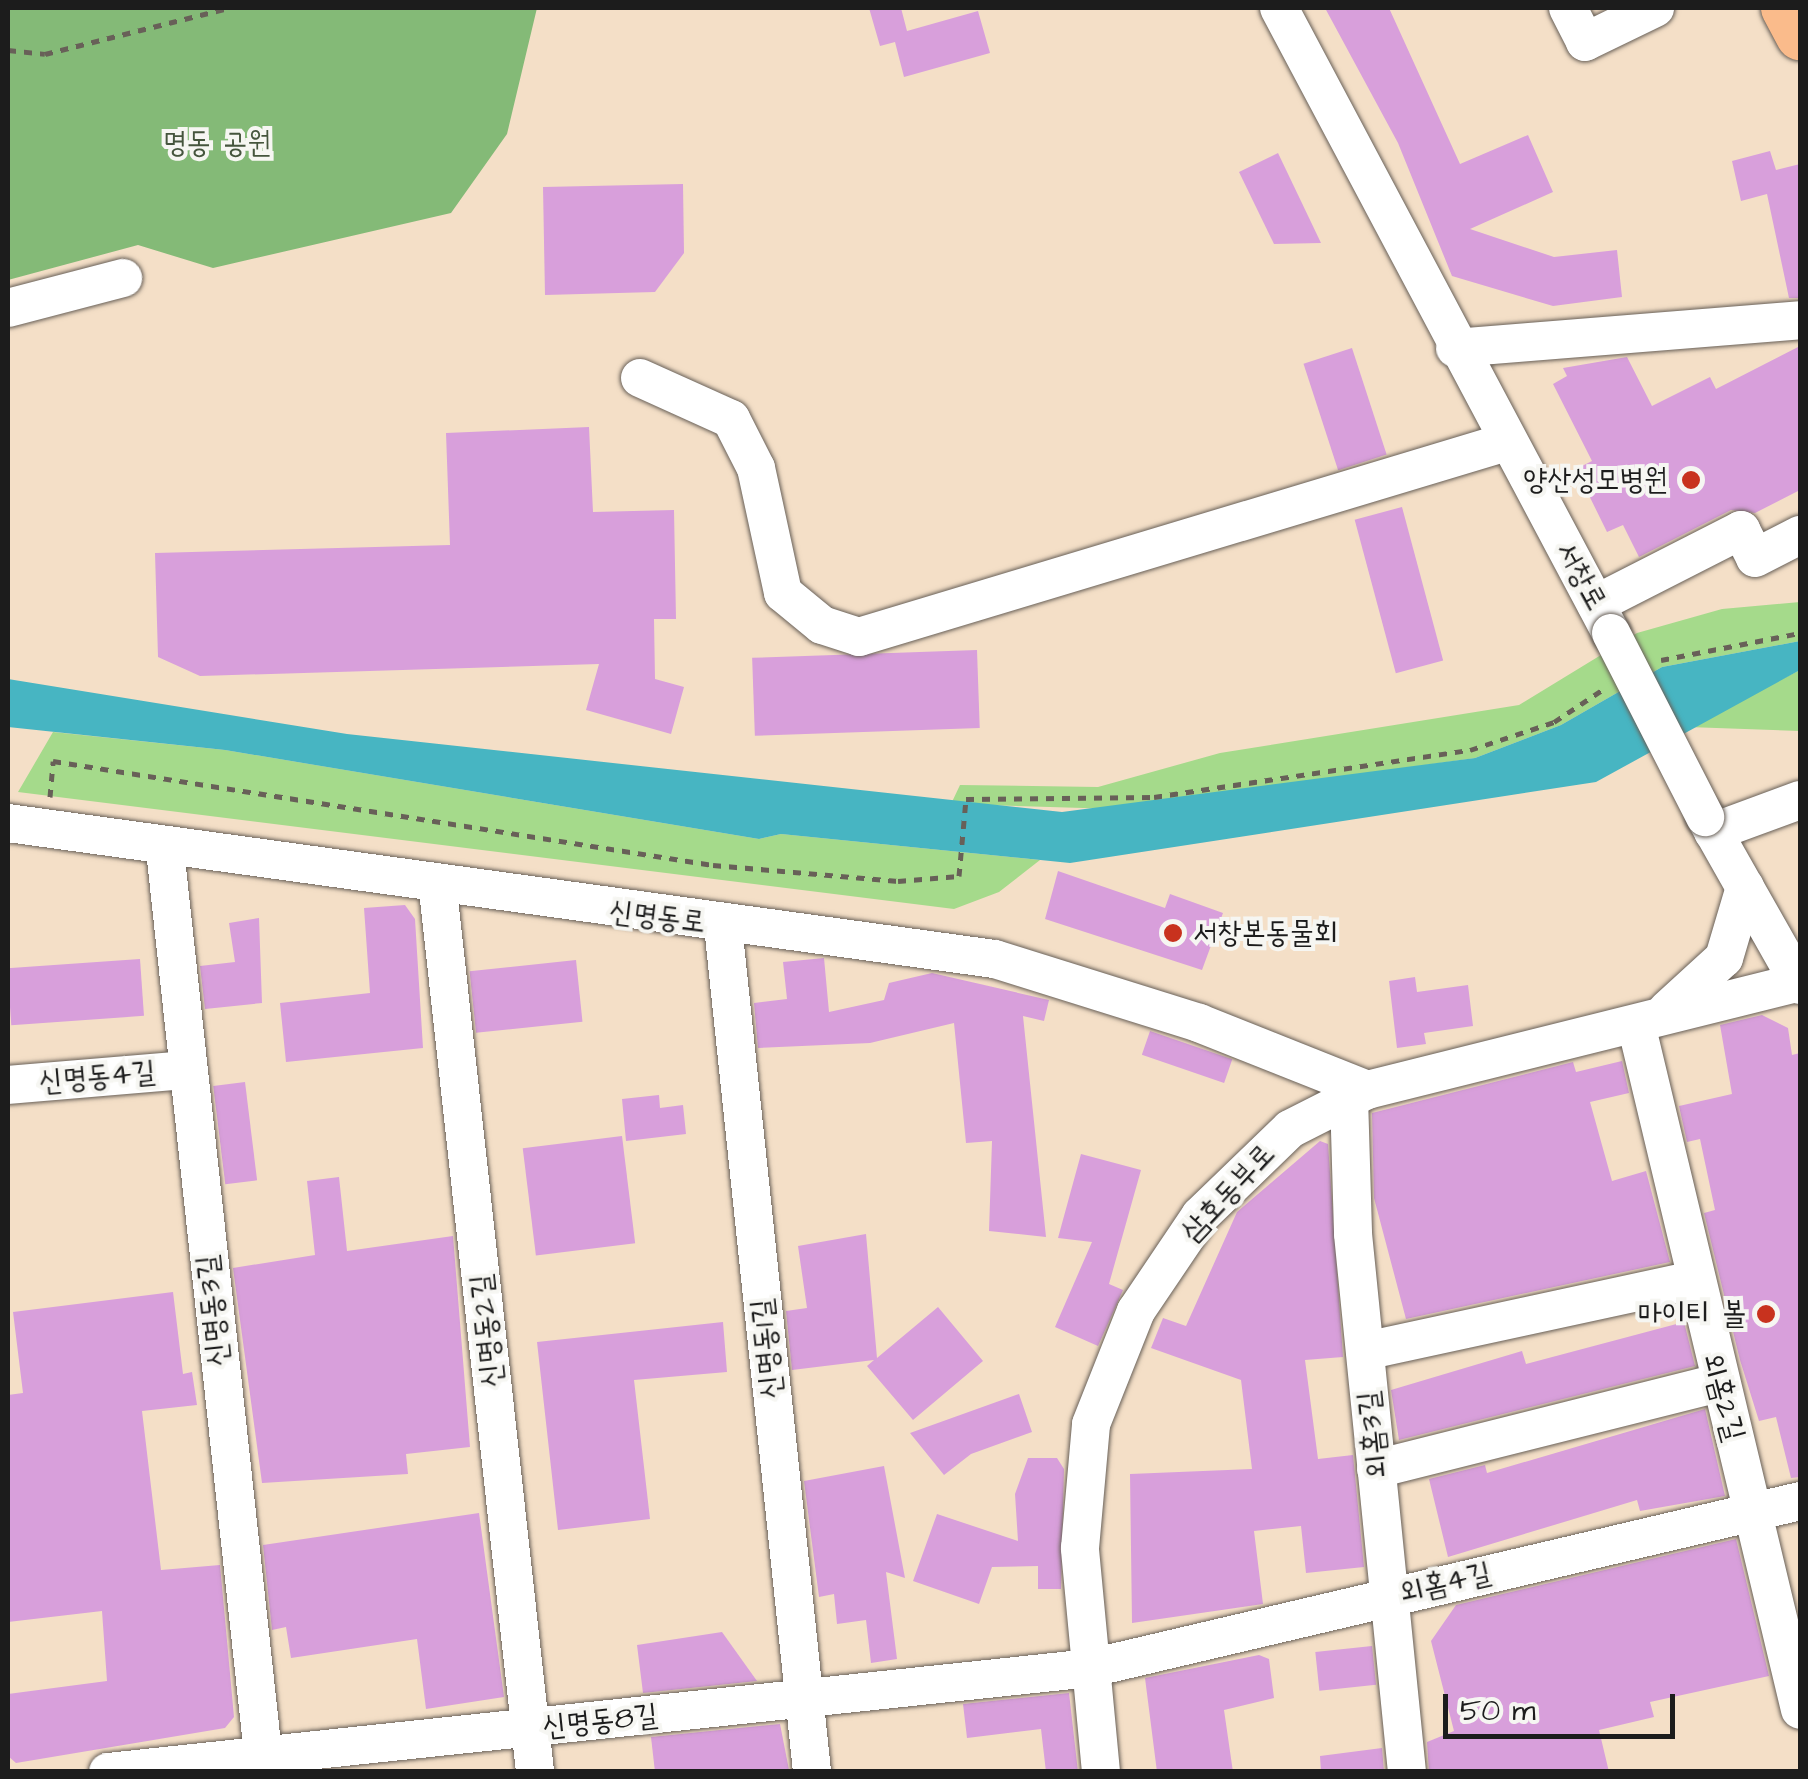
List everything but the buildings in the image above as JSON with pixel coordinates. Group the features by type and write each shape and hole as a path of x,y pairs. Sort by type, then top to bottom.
{"main road":[{"path":"1786,8 1800,36"}],"street":[{"path":"1568,8 1585,42 1655,8"},
{"name":"서창로","path":"1286,10 1454,348 1604,618 1709,824 1800,983"},
{"path":"8,308 123,278"},
{"path":"1454,348 1800,320"},
{"path":"640,378 730,418 756,468 783,593 822,626 859,637 1506,442"},
{"path":"1604,618 1741,530 1754,558 1800,535"},
{"path":"1709,824 1800,800"},
{"name":"신명동로","path":"8,823 438,890 995,960 1293,1060 1358,1093"},
{"name":"신명동3길","path":"165,850 264,1764"},
{"path":"1645,1022 1724,958 1745,887"},
{"name":"신명동2길","path":"438,890 535,1772"},
{"name":"신명동1길","path":"723,926 812,1772"},
{"name":"삼호동부로","path":"1102,1772 1091,1668 1082,1484 1111,1364 1200,1216 1306,1120 1358,1093 1800,983"},
{"name":"외홈2길","path":"1645,1022 1693,1280 1800,1710"},
{"path":"1293,1060 1306,1120"},
{"name":"신명동4길","path":"8,1085 186,1070"},
{"name":"외홈3길","path":"1358,1093 1365,1351 1407,1772"},
{"path":"1365,1351 1693,1280"},
{"path":"1376,1469 1718,1383"},
{"name":"외홈4길","path":"1091,1668 1800,1501"},
{"name":"신명동8길","path":"108,1772 264,1764 530,1728 1091,1668"}],"path":[{"path":"8,50 45,54 228,8"},
{"path":"1647,667 1800,633"},
{"path":"47,830 53,761 714,865 898,881 959,876 966,799 1154,797 1470,750 1554,722 1618,682"}],"green space":[{"name":"명동 공원","path":"8,8 537,8 507,134 451,213 213,268 138,245 8,280"},
{"path":"1800,602 1800,641 1662,667 1561,725 1475,758 1117,809 951,804 960,785 1098,787 1220,753 1519,705 1637,633 1722,609"},
{"path":"1800,670 1800,731 1688,727"},
{"path":"53,732 225,750 759,839 781,834 1040,860 999,892 954,909 18,792"}],"water":[{"path":"1800,641 1800,670 1596,782 1070,863 781,834 759,839 225,750 8,727 8,679 347,734 1062,812 1475,758 1561,725 1662,667"}],"place":[{"name":"양산성모병원","path":"1691,480"},
{"name":"서창본동물회","path":"1173,933"},
{"name":"마이티 볼","path":"1766,1314"}]}
